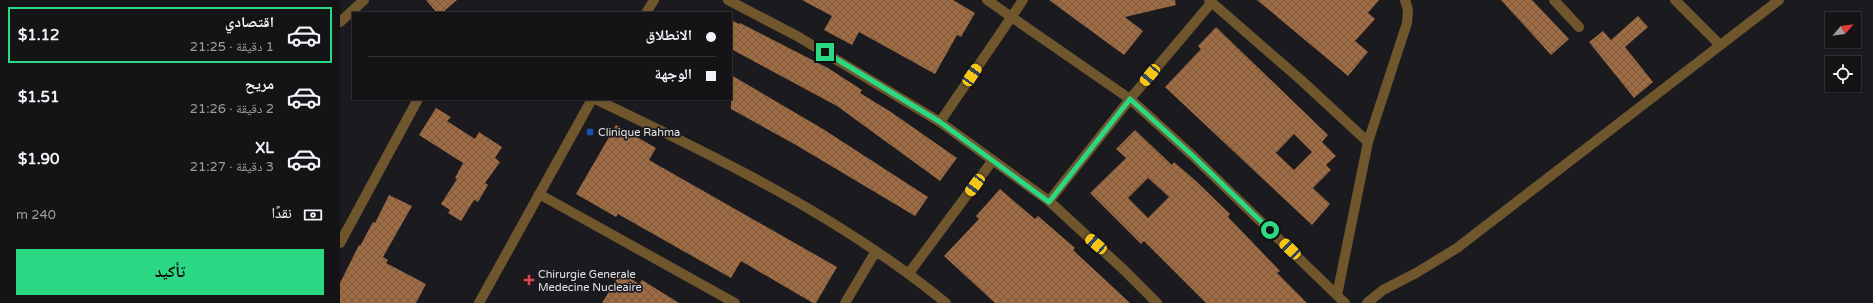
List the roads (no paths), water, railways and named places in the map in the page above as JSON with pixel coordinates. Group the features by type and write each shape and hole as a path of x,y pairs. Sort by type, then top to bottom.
{"street":[{"path":"340,22 364,0"},
{"path":"647,12 654,0"},
{"path":"728,0 797,36 940,122 1049,202 1124,270 1157,303"},
{"path":"988,0 1130,99 1193,156 1345,303"},
{"path":"940,122 1023,0"},
{"path":"1337,295 1368,142 1407,23 1408,10 1405,0"},
{"path":"1554,0 1579,27"},
{"path":"1675,0 1720,45"},
{"path":"1367,303 1383,290 1416,273 1457,248 1779,0"},
{"path":"1049,202 1130,99 1211,1 1301,80 1368,142"},
{"path":"340,243 417,100"},
{"path":"479,303 539,194 593,100"},
{"path":"596,100 689,143 835,223 909,273 946,303"},
{"path":"909,273 993,160"},
{"path":"539,194 735,303"},
{"path":"845,303 876,251"}],"place":[{"name":"Clinique Rahma","path":"590,132"},
{"name":"Chirurgie Generale Medecine Nucleaire","path":"529,280"}]}
